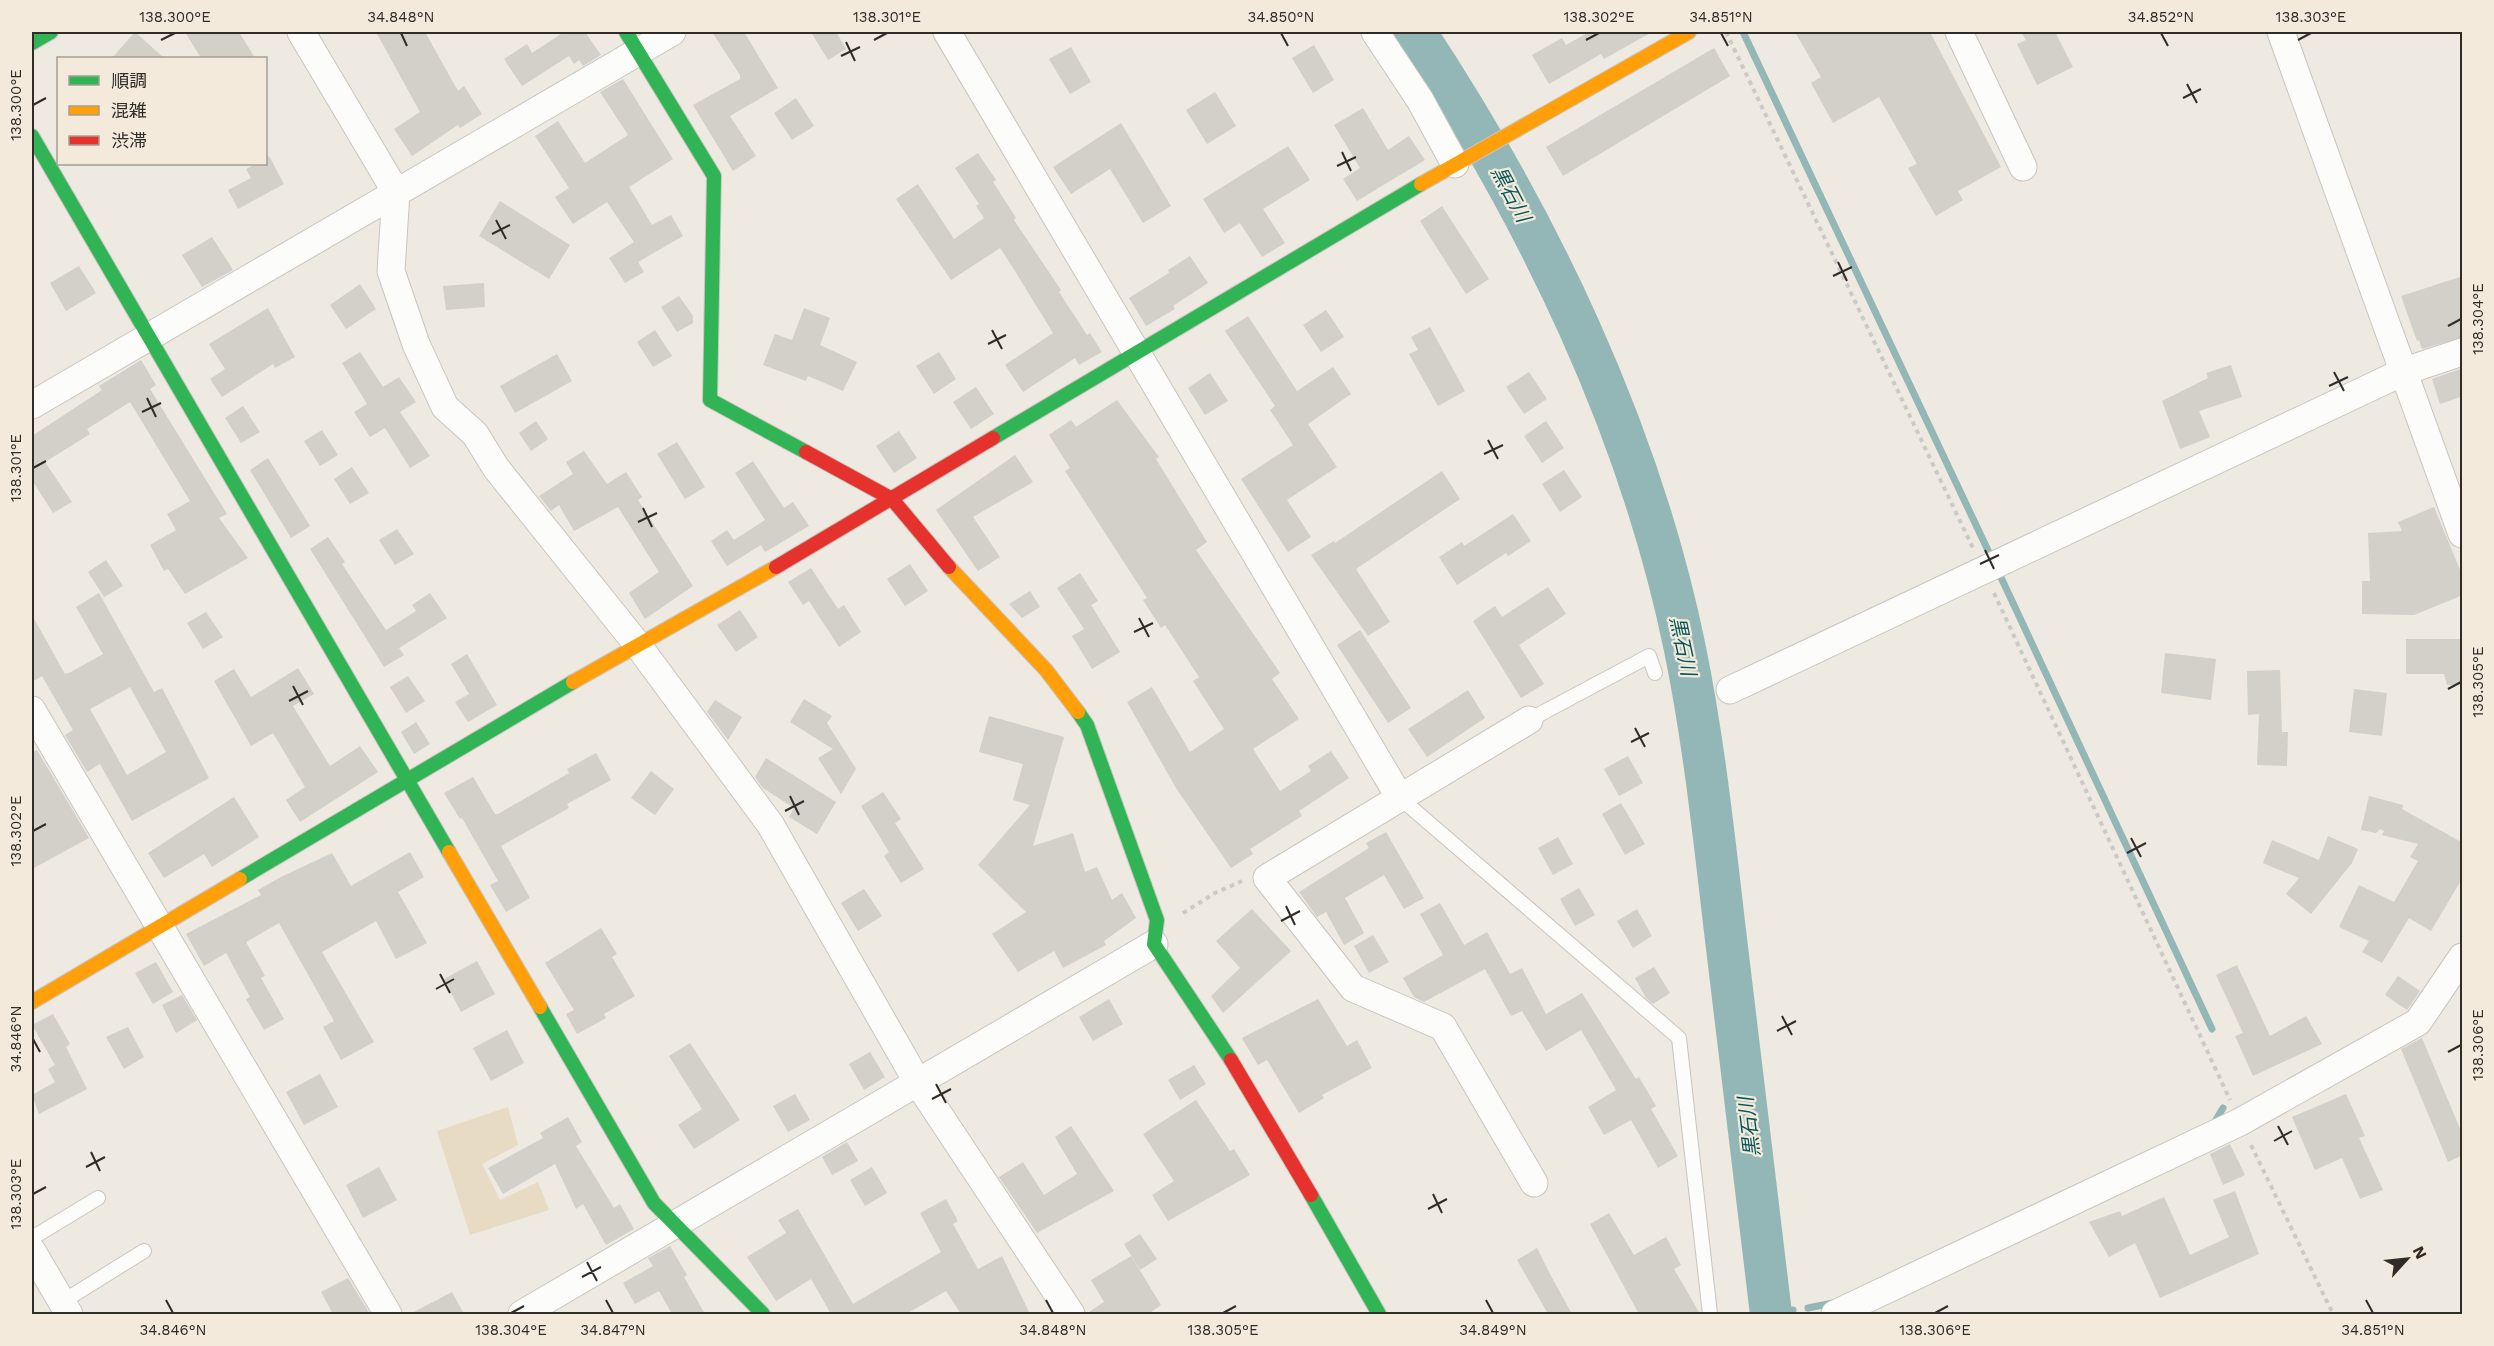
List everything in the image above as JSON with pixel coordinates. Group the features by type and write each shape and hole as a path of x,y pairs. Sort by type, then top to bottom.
{"main road":[{"path":"32,43 51,32"},
{"path":"32,1002 408,782 637,644 692,616 892,499 1460,162 1689,32"},
{"path":"632,42 714,176 710,400 892,499 964,584 1046,670 1087,725 1157,921 1154,944 1250,1089 1379,1314"},
{"path":"32,136 654,1203 763,1314"}],"street":[{"path":"301,32 396,192 391,271 416,344 445,407 475,434 496,468 637,644 770,824 918,1083 1071,1314"},
{"path":"32,405 396,192 632,42 672,32"},
{"path":"947,32 1400,798"},
{"path":"1375,32 1460,162"},
{"path":"1959,32 2023,167"},
{"path":"2281,32 2463,534"},
{"path":"1730,690 2405,371 2463,352"},
{"path":"32,710 158,929 388,1314"},
{"path":"1529,720 1267,878 1353,988 1443,1027 1534,1183"},
{"path":"522,1314 1154,944"},
{"path":"1835,1314 1875,1307 2240,1122 2418,1022 2463,957"},
{"path":"32,1251 65,1308"}],"lane":[{"path":"1529,720 1649,656 1654,673"},
{"path":"1400,798 1679,1038 1710,1314"},
{"path":"32,1238 98,1198"},
{"path":"65,1308 144,1251"}],"path":[{"path":"1726,32 1990,566 2240,1122 2333,1314"},
{"path":"1180,915 1215,893 1242,881 1267,878"}],"shaded area":[{"path":"508,1107 518,1145 482,1164 500,1200 538,1182 549,1210 470,1235 437,1131"}],"building":[{"path":"135,32 163,57 113,57"},
{"path":"185,32 239,32 254,57 200,57"},
{"path":"376,32 425,32 458,91 464,86 482,114 460,128 458,125 412,156 394,129 420,112"},
{"path":"564,32 585,32 601,55 583,66 579,60 574,64 569,56 522,86 504,59 527,44 532,53"},
{"path":"712,32 744,32 778,88 730,116 756,156 733,171 693,105 740,79 740,75"},
{"path":"811,32 836,32 846,49 828,60"},
{"path":"1589,32 1652,32 1604,59 1601,54 1549,84 1532,55 1562,38 1566,45"},
{"path":"1795,32 1930,32 2001,167 1958,191 1963,200 1936,216 1908,168 1917,164 1879,97 1833,123 1811,83 1821,77"},
{"path":"2021,32 2055,32 2073,67 2037,85 2017,44 2026,40"},
{"path":"1314,45 1334,80 1313,93 1292,58"},
{"path":"1071,47 1091,82 1070,94 1049,59"},
{"path":"1714,48 1730,76 1563,176 1546,147"},
{"path":"623,79 673,159 629,187 652,225 671,215 683,236 638,262 644,272 625,283 609,258 634,242 607,202 573,224 555,197 569,188 535,136 558,121 585,163 628,135 600,92"},
{"path":"1215,92 1236,126 1207,144 1186,110"},
{"path":"796,98 814,126 792,140 774,113"},
{"path":"1363,108 1388,150 1409,136 1425,160 1357,201 1343,179 1360,168 1334,125"},
{"path":"1121,123 1171,206 1143,223 1110,169 1071,194 1053,167"},
{"path":"1288,146 1310,180 1263,209 1285,243 1262,257 1240,223 1224,233 1203,199"},
{"path":"978,153 996,180 993,182 1016,218 1014,220 1061,290 1059,292 1087,335 1090,333 1102,352 1079,365 1075,358 1023,392 1005,365 1053,333 1000,248 951,280 896,199 918,184 954,239 984,218 976,206 979,204 955,168"},
{"path":"269,156 284,184 238,209 228,190 251,178 246,169 254,165 267,165"},
{"path":"500,201 570,245 549,279 479,236"},
{"path":"1442,206 1489,279 1466,294 1420,221"},
{"path":"212,237 233,270 202,287 182,255"},
{"path":"1190,256 1208,283 1173,306 1175,309 1146,326 1129,298 1169,273 1168,270"},
{"path":"79,266 96,293 66,311 50,283"},
{"path":"2463,276 2463,337 2422,349 2401,296"},
{"path":"484,283 485,307 446,310 443,286"},
{"path":"360,284 376,309 346,329 330,305"},
{"path":"679,296 693,316 693,323 677,332 661,307"},
{"path":"268,308 295,357 275,368 273,364 222,397 210,379 225,369 209,344"},
{"path":"804,308 830,318 820,345 857,362 843,391 808,376 806,381 763,365 775,334 792,340"},
{"path":"1326,310 1344,337 1321,352 1303,325"},
{"path":"1248,316 1297,391 1333,367 1351,394 1308,424 1337,467 1287,500 1311,537 1288,552 1241,479 1293,445 1270,410 1275,406 1225,331"},
{"path":"1430,327 1465,391 1438,406 1409,354 1418,350 1411,337"},
{"path":"655,330 672,356 653,367 637,342"},
{"path":"360,352 383,387 399,377 416,402 400,412 430,456 410,468 385,428 370,437 354,412 367,404 342,363"},
{"path":"939,352 956,379 934,394 916,366"},
{"path":"557,354 572,381 515,413 500,386"},
{"path":"141,360 156,385 150,389 227,514 219,518 248,558 185,594 168,569 164,571 150,545 176,530 167,514 190,501 130,402 87,429 90,434 45,462 72,502 53,513 32,480 32,436 102,390 99,386"},
{"path":"2231,365 2242,397 2199,411 2210,437 2180,449 2162,401 2208,378 2206,373"},
{"path":"2463,368 2463,396 2440,404 2432,379"},
{"path":"1529,372 1547,399 1524,414 1506,387"},
{"path":"1210,373 1228,401 1205,415 1188,388"},
{"path":"976,387 994,414 971,429 953,402"},
{"path":"1117,400 1159,457 1156,459 1207,542 1196,550 1280,673 1272,679 1299,719 1253,749 1280,791 1311,771 1308,766 1331,751 1349,778 1299,811 1302,816 1250,849 1253,854 1231,868 1176,788 1127,702 1152,687 1190,752 1224,729 1193,681 1199,677 1165,625 1161,628 1143,600 1147,598 1065,471 1070,468 1049,435 1071,420 1076,427"},
{"path":"243,406 260,432 241,443 225,418"},
{"path":"536,421 548,439 531,451 519,433"},
{"path":"1546,421 1564,448 1542,463 1524,436"},
{"path":"322,430 338,455 320,466 304,441"},
{"path":"899,431 917,458 894,473 876,446"},
{"path":"677,442 705,487 685,499 657,454"},
{"path":"584,451 607,484 626,472 642,497 638,500 693,586 645,619 629,593 659,572 618,507 574,531 559,505 551,511 539,496 573,474 566,462"},
{"path":"1015,455 1033,482 973,517 1000,557 978,571 936,510"},
{"path":"268,458 310,526 291,538 250,470"},
{"path":"753,461 784,508 793,502 809,526 765,552 761,545 727,566 711,541 727,530 734,540 765,520 735,473"},
{"path":"352,467 369,493 350,504 334,479"},
{"path":"1564,470 1582,497 1560,512 1542,484"},
{"path":"1442,471 1460,499 1356,569 1390,622 1368,636 1311,555 1334,541 1335,543"},
{"path":"2434,507 2463,577 2463,595 2414,615 2362,614 2362,581 2370,581 2368,533 2402,531 2398,522"},
{"path":"1513,514 1531,541 1508,556 1506,553 1457,585 1439,557 1462,542 1464,546"},
{"path":"397,529 414,554 395,565 379,540"},
{"path":"328,537 345,562 342,564 386,630 416,611 412,605 430,593 447,618 399,648 404,655 384,667 310,549"},
{"path":"106,560 123,586 104,597 88,572"},
{"path":"910,564 928,591 905,606 887,579"},
{"path":"811,568 838,609 844,605 861,632 839,647 809,601 803,605 788,582"},
{"path":"1080,573 1098,601 1091,605 1120,652 1092,669 1072,636 1084,629 1057,588"},
{"path":"1548,587 1566,614 1519,645 1544,684 1521,698 1473,621 1495,606 1502,617"},
{"path":"1030,591 1040,607 1022,618 1009,604"},
{"path":"99,593 154,692 162,688 209,778 132,821 100,764 87,772 65,735 73,730 42,676 32,682 32,615 65,674 103,654 76,607","holes":["130,687 166,752 127,775 90,709"]},
{"path":"740,610 758,637 736,652 717,625"},
{"path":"206,612 223,637 203,649 187,623"},
{"path":"1360,630 1411,708 1388,723 1337,645"},
{"path":"2406,639 2463,639 2463,685 2447,685 2444,674 2406,674"},
{"path":"2165,653 2216,659 2211,700 2161,693"},
{"path":"467,654 497,705 468,722 455,702 469,694 451,664"},
{"path":"298,668 314,694 293,706 330,766 360,746 378,772 300,822 286,800 305,787 273,733 251,746 214,681 234,669 251,697"},
{"path":"2280,670 2282,732 2288,732 2287,766 2257,765 2259,714 2248,715 2247,671"},
{"path":"408,676 425,701 406,713 390,687"},
{"path":"2354,689 2387,693 2382,736 2349,732"},
{"path":"1468,690 1485,718 1427,757 1408,729"},
{"path":"804,699 832,716 827,723 856,769 841,794 818,758 833,749 790,722"},
{"path":"715,700 742,717 728,740 707,712"},
{"path":"989,716 1064,737 1033,846 1073,833 1085,872 1097,867 1112,900 1122,893 1136,918 1104,941 1106,945 1063,968 1054,951 1018,972 992,934 1026,912 978,865 1030,805 1013,800 1023,764 979,752"},
{"path":"416,722 430,744 414,754 401,732"},
{"path":"37,750 89,838 32,869 32,753"},
{"path":"596,753 611,780 567,804 569,808 501,846 530,898 506,912 490,885 498,881 462,818 460,819 444,793 473,777 495,814 498,814 569,773 567,769"},
{"path":"1628,756 1643,783 1619,796 1604,769"},
{"path":"766,758 836,802 817,834 789,817 794,808 763,788 755,777"},
{"path":"651,771 674,789 655,815 631,798"},
{"path":"883,792 901,819 895,823 924,869 901,883 884,856 889,852 861,806"},
{"path":"2369,796 2403,805 2402,809 2463,843 2463,877 2431,931 2409,918 2382,963 2362,952 2369,941 2339,927 2359,885 2394,902 2418,861 2410,857 2418,844 2382,835 2384,831 2380,829 2376,833 2361,830"},
{"path":"234,797 259,837 212,867 204,854 164,878 148,853"},
{"path":"1621,803 1645,844 1625,855 1602,814"},
{"path":"1386,832 1424,898 1404,909 1384,875 1345,898 1364,933 1344,945 1326,912 1317,917 1299,892 1369,848 1366,843"},
{"path":"2328,836 2358,849 2352,863 2311,914 2286,894 2299,878 2263,863 2272,840 2319,860"},
{"path":"1558,837 1573,864 1553,875 1538,848"},
{"path":"410,852 424,877 398,892 427,943 396,959 376,921 322,952 374,1042 341,1060 323,1027 334,1021 279,923 246,942 265,976 261,978 284,1019 264,1030 246,999 250,997 226,953 204,966 186,934 261,895 258,890 279,878 332,853 351,886"},
{"path":"1579,888 1595,915 1575,926 1560,899"},
{"path":"864,889 882,916 858,931 841,903"},
{"path":"1440,903 1464,945 1487,932 1510,974 1522,968 1546,1014 1582,993 1636,1079 1639,1077 1656,1106 1651,1109 1678,1156 1658,1168 1631,1120 1604,1135 1588,1107 1616,1090 1581,1030 1546,1051 1522,1011 1511,1016 1485,969 1424,1002 1414,997 1403,978 1443,955 1420,914"},
{"path":"1252,909 1291,951 1223,1013 1211,996 1240,968 1216,941"},
{"path":"1637,909 1652,936 1633,948 1617,921"},
{"path":"601,928 617,954 612,957 635,996 604,1014 606,1018 577,1034 566,1014 574,1010 545,963"},
{"path":"1373,935 1389,962 1369,973 1354,946"},
{"path":"477,961 495,994 461,1012 444,979"},
{"path":"156,962 173,992 153,1004 135,973"},
{"path":"2237,965 2270,1036 2306,1016 2322,1044 2253,1076 2235,1036 2243,1033 2216,975"},
{"path":"1654,967 1670,993 1653,1004 1646,998 1635,978"},
{"path":"2398,976 2420,991 2407,1010 2385,995"},
{"path":"182,995 197,1020 176,1033 162,1005"},
{"path":"1109,999 1123,1024 1093,1041 1079,1017"},
{"path":"1318,999 1347,1046 1357,1040 1372,1068 1322,1095 1324,1098 1299,1113 1267,1060 1258,1065 1242,1038"},
{"path":"53,1014 70,1044 66,1047 87,1089 39,1114 32,1095 55,1082 48,1069 55,1065 32,1025"},
{"path":"128,1027 144,1057 124,1069 106,1037"},
{"path":"507,1030 524,1063 491,1081 473,1048"},
{"path":"2422,1038 2463,1136 2463,1155 2448,1162 2401,1049"},
{"path":"690,1043 740,1120 694,1149 678,1125 702,1109 669,1056"},
{"path":"870,1052 885,1077 864,1090 849,1064"},
{"path":"1194,1065 1206,1084 1180,1100 1168,1080"},
{"path":"320,1074 338,1107 304,1125 286,1092"},
{"path":"795,1094 810,1120 788,1132 773,1106"},
{"path":"2346,1094 2365,1136 2359,1138 2383,1190 2360,1199 2342,1158 2315,1170 2292,1117"},
{"path":"1196,1100 1230,1151 1234,1149 1250,1175 1168,1221 1152,1195 1174,1181 1143,1134"},
{"path":"568,1117 582,1142 576,1146 614,1208 620,1204 634,1229 606,1245 583,1204 576,1209 555,1164 503,1194 488,1168 543,1138 540,1133"},
{"path":"1071,1126 1114,1191 1037,1233 999,1177 1023,1162 1044,1195 1077,1174 1055,1137"},
{"path":"847,1142 858,1161 832,1175 822,1157"},
{"path":"2230,1144 2245,1175 2223,1185 2210,1154"},
{"path":"379,1167 397,1200 363,1218 346,1185"},
{"path":"872,1167 887,1193 865,1206 850,1180"},
{"path":"2235,1191 2259,1254 2160,1298 2135,1243 2109,1257 2089,1222 2120,1211 2122,1216 2164,1197 2190,1255 2229,1237 2213,1200"},
{"path":"946,1199 958,1221 953,1224 978,1269 1002,1256 1030,1314 961,1314 946,1291 906,1314 831,1314 811,1279 776,1301 747,1257 786,1233 778,1220 798,1209 853,1304 941,1252 920,1213"},
{"path":"1609,1213 1634,1255 1666,1237 1681,1265 1674,1269 1700,1314 1639,1314 1590,1224"},
{"path":"1140,1234 1157,1259 1140,1270 1124,1244"},
{"path":"670,1246 687,1275 684,1277 705,1314 672,1314 659,1291 635,1304 623,1283 653,1266 648,1258"},
{"path":"1537,1248 1572,1314 1548,1314 1517,1260"},
{"path":"1131,1256 1161,1305 1148,1314 1086,1314 1104,1302 1091,1280"},
{"path":"348,1278 370,1314 333,1314 321,1292"},
{"path":"452,1292 464,1314 410,1314"}],"waterway":[{"name":"黒石川","path":"1415,32 1503,176 1543,251 1612,406 1641,486 1666,567 1692,684 1713,825 1771,1314"},
{"path":"1743,32 1993,561"},
{"path":"1998,571 2212,1029"},
{"path":"2214,1123 2223,1108"},
{"path":"1808,1308 1833,1303"},
{"path":"1771,1312 1793,1310"}],"traffic: fast":[{"path":"32,43 51,32"},
{"path":"626,32 714,176 710,400 806,452"},
{"path":"32,136 449,852"},
{"path":"993,438 1421,184"},
{"path":"240,879 573,682"},
{"path":"1078,712 1087,725 1157,920 1154,944 1231,1060"},
{"path":"540,1007 654,1203 763,1314"},
{"path":"1311,1195 1379,1314"}],"traffic: slow":[{"path":"1421,184 1689,32"},
{"path":"573,682 776,567"},
{"path":"949,567 1046,670 1078,712"},
{"path":"449,852 540,1007"},
{"path":"32,1002 240,879"}],"traffic: jam":[{"path":"776,567 993,438"},
{"path":"806,452 892,499 949,567"},
{"path":"1231,1060 1311,1195"}]}
